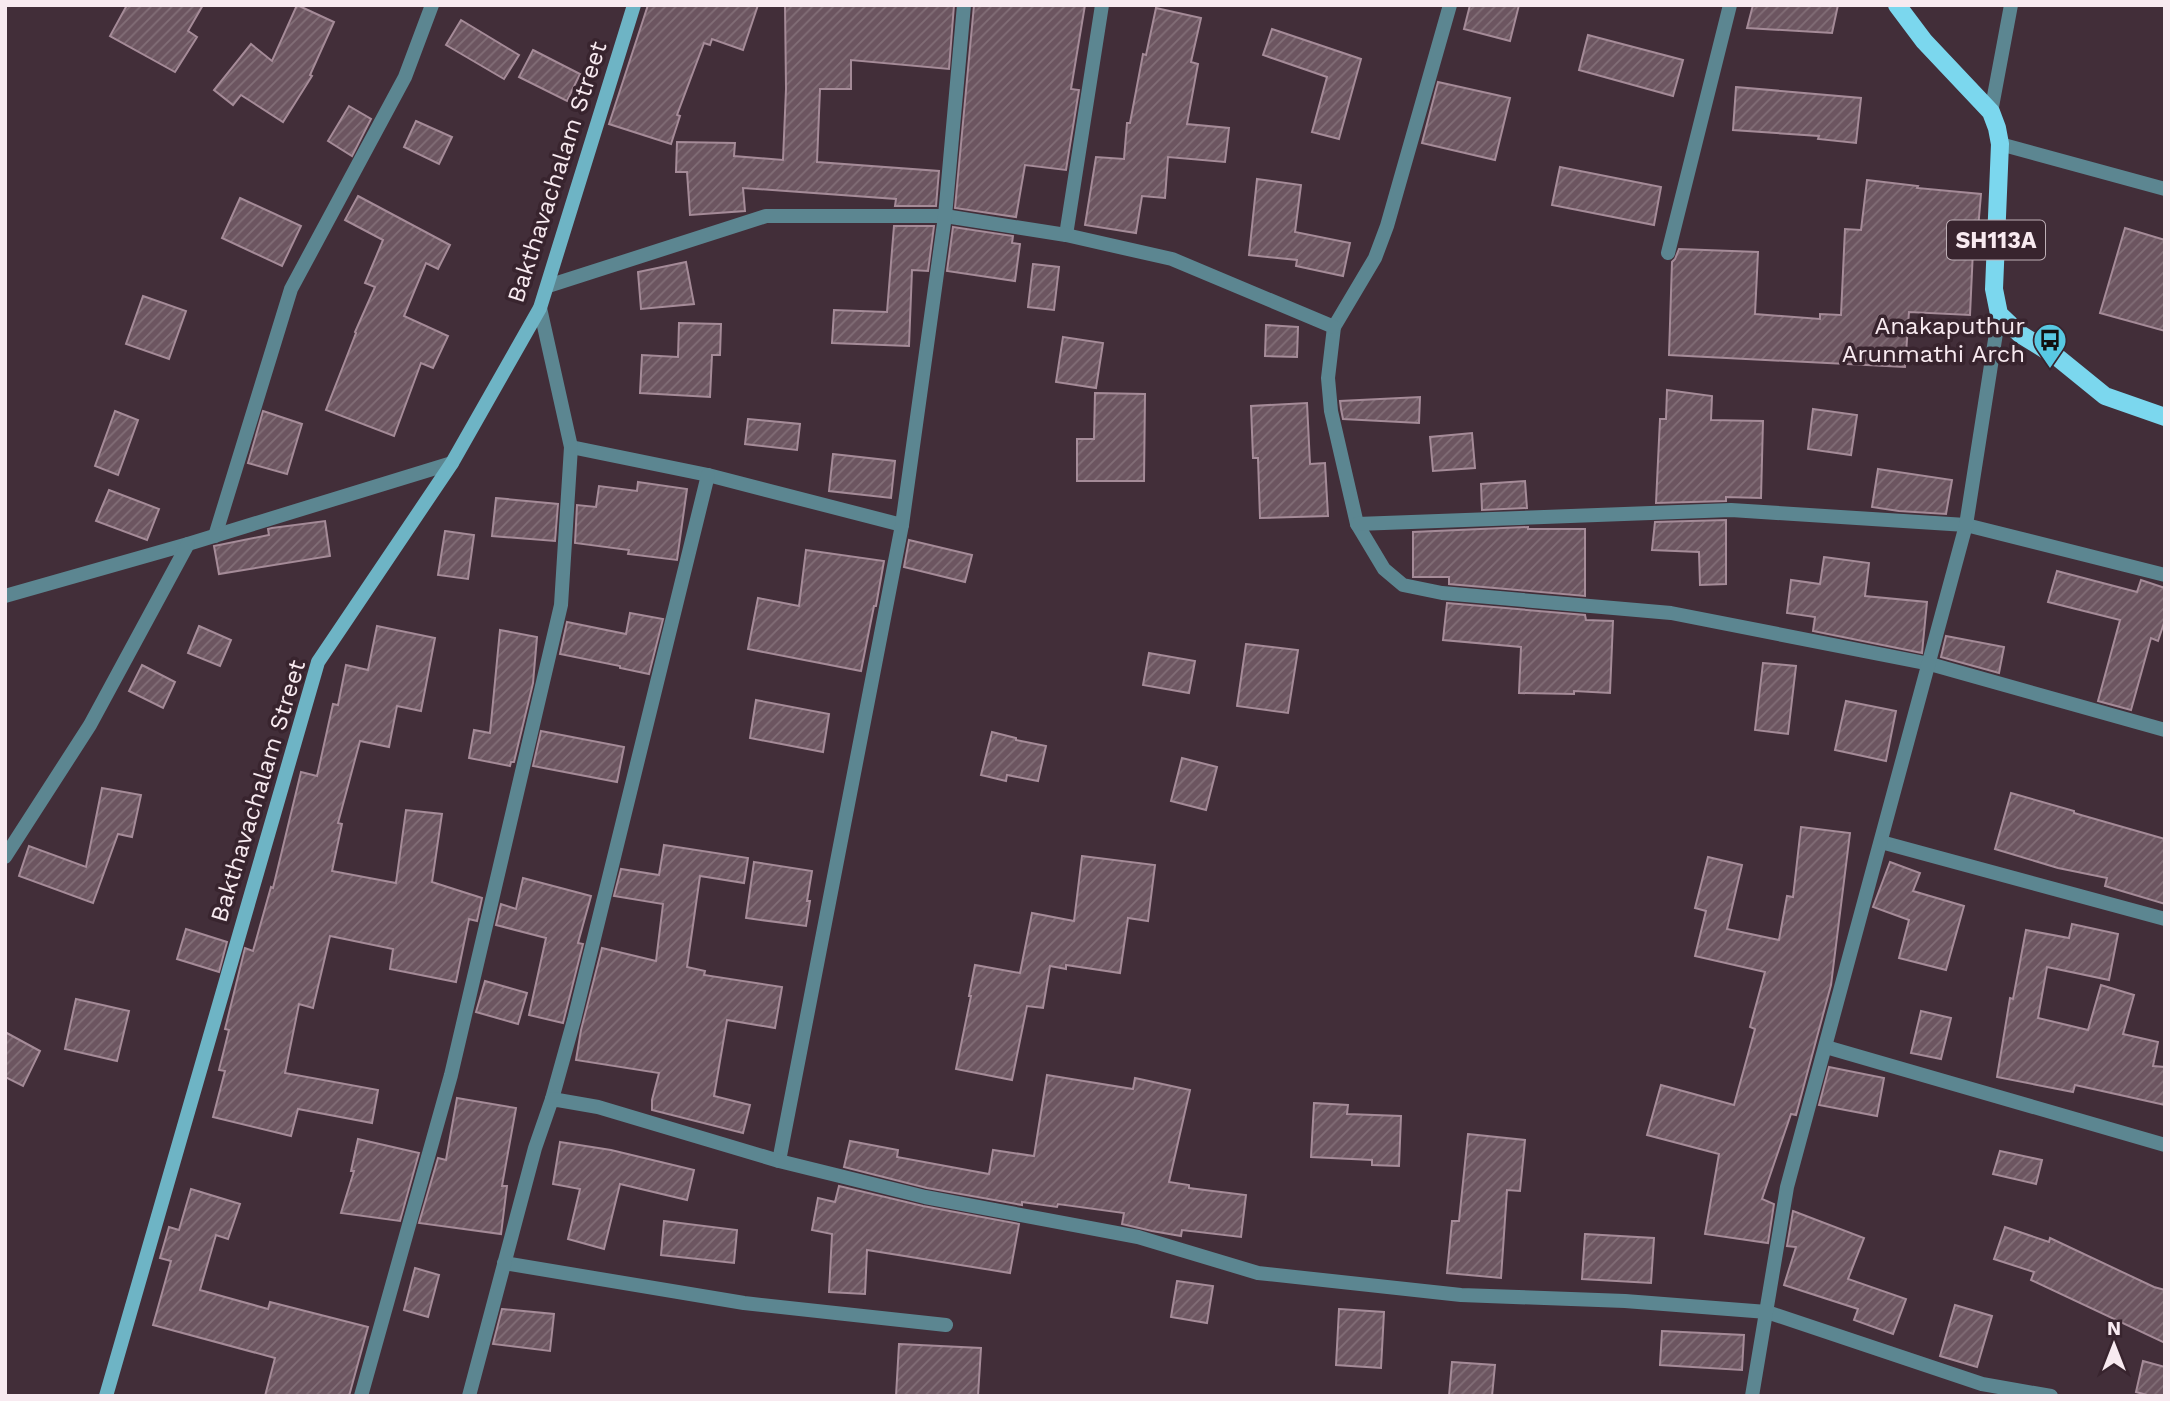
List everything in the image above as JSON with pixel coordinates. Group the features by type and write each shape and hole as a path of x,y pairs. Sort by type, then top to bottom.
{"main road":[{"name":"SH113A","path":"1897,5 1924,41 1991,112 1997,128 2000,144 1994,289 1999,314"},
{"path":"1999,314 2020,334 2057,357 2105,396 2165,416"}],"street":[{"path":"215,536 291,289 405,77 432,5"},
{"name":"Bakthavachalam Street","path":"106,1396 317,662 452,463 540,308 634,5"},
{"path":"779,1161 902,525 945,216 964,5"},
{"path":"1066,234 1102,5"},
{"path":"1450,5 1387,226 1375,258 1334,327 1328,378 1331,411 1357,524 1384,569 1403,584 1442,593 1671,613 1930,664 2165,730"},
{"path":"1668,253 1730,5"},
{"path":"1991,112 2011,5"},
{"path":"2000,144 2165,189"},
{"path":"548,286 766,216 945,216 1066,234 1172,259 1334,327"},
{"path":"361,1396 451,1074 561,606 571,447 540,308"},
{"path":"1752,1396 1787,1187 1966,525 1999,314"},
{"path":"571,447 708,475 902,525"},
{"path":"5,596 215,536 452,463"},
{"path":"469,1396 535,1148 552,1099 584,981 708,475"},
{"path":"1357,524 1731,510 1966,525 2165,575"},
{"path":"5,857 90,725 188,544"},
{"path":"1881,842 2165,919"},
{"path":"1826,1047 2165,1145"},
{"path":"552,1099 598,1107 779,1161 925,1197 1138,1237 1258,1273 1461,1295 1625,1301 1767,1312 1982,1384 2050,1396"},
{"path":"504,1264 744,1303 946,1325"}],"building":[{"path":"127,5 203,5 188,31 197,37 175,72 110,36"},
{"path":"297,5 334,22 310,75 312,76 283,122 241,95 233,105 214,90 251,44 272,61"},
{"path":"648,5 758,5 743,50 712,39 710,45 704,43 677,115 680,116 671,144 609,124"},
{"path":"785,5 954,5 949,69 851,60 851,89 820,89 817,162 939,171 936,206 895,206 896,199 743,188 745,211 690,215 687,172 676,172 677,142 735,143 734,156 783,160"},
{"path":"974,5 1085,5 1071,89 1079,90 1066,170 1025,165 1016,217 955,208"},
{"path":"1470,5 1519,5 1510,41 1464,29"},
{"path":"1753,5 1838,5 1832,33 1747,28"},
{"path":"1156,8 1201,18 1191,62 1198,64 1187,124 1229,128 1225,162 1168,157 1165,198 1142,196 1136,233 1085,225 1096,157 1124,159 1127,123 1130,123 1143,54 1146,55"},
{"path":"461,20 519,55 504,79 446,45"},
{"path":"1272,29 1361,59 1339,139 1312,132 1327,77 1263,55"},
{"path":"1588,35 1683,60 1673,96 1579,70"},
{"path":"533,50 580,74 567,101 519,77"},
{"path":"1438,82 1510,98 1495,160 1422,143"},
{"path":"1736,87 1861,98 1856,143 1818,139 1819,136 1733,130"},
{"path":"349,106 371,119 352,156 328,141"},
{"path":"416,121 452,137 439,164 404,147"},
{"path":"1560,167 1661,187 1654,225 1552,205"},
{"path":"1257,179 1301,185 1295,232 1350,243 1343,276 1296,266 1297,260 1249,255"},
{"path":"1867,180 1981,194 1978,229 1974,228 1970,315 1909,312 1905,367 1669,355 1672,262 1679,249 1758,252 1755,314 1820,319 1820,314 1841,315 1845,229 1861,230"},
{"path":"358,196 450,245 438,269 426,263 404,316 448,336 433,368 421,363 394,436 326,410 375,287 365,283 383,240 345,220"},
{"path":"240,198 301,226 282,266 222,238"},
{"path":"894,226 934,226 928,271 912,270 909,346 832,343 834,310 887,312"},
{"path":"953,227 1013,236 1012,243 1020,244 1015,281 947,271"},
{"path":"2125,228 2165,240 2165,331 2100,313"},
{"path":"686,262 694,304 641,309 638,272"},
{"path":"1033,264 1059,267 1054,310 1028,307"},
{"path":"143,296 186,311 169,359 126,344"},
{"path":"679,323 721,324 720,355 712,355 710,397 640,393 642,355 678,357"},
{"path":"1266,325 1298,327 1297,357 1265,356"},
{"path":"1063,337 1103,343 1096,388 1056,382"},
{"path":"1667,390 1712,396 1711,420 1763,421 1761,498 1726,497 1726,501 1656,503 1660,419 1666,419"},
{"path":"1095,393 1145,394 1144,481 1077,481 1077,439 1094,439"},
{"path":"1420,397 1419,423 1343,419 1340,401"},
{"path":"1307,403 1310,464 1325,463 1328,516 1260,518 1258,458 1253,458 1251,406"},
{"path":"1813,409 1857,415 1851,455 1808,449"},
{"path":"115,411 138,420 118,475 95,466"},
{"path":"263,411 302,424 287,474 248,463"},
{"path":"748,419 800,424 797,450 745,444"},
{"path":"1472,433 1475,468 1433,471 1430,437"},
{"path":"833,454 895,461 891,498 829,491"},
{"path":"1878,469 1952,480 1946,514 1872,507"},
{"path":"1525,481 1527,508 1482,510 1481,484"},
{"path":"638,482 687,489 677,560 628,554 629,550 575,543 577,505 596,507 599,486 637,491"},
{"path":"109,490 159,509 147,540 96,521"},
{"path":"496,498 558,504 555,541 492,536"},
{"path":"1726,520 1726,584 1700,585 1699,552 1652,550 1655,522"},
{"path":"325,521 330,556 219,574 214,546 269,535 268,529 272,528"},
{"path":"1528,527 1585,529 1585,596 1449,584 1449,577 1413,577 1413,532"},
{"path":"445,531 474,535 468,579 438,575"},
{"path":"909,540 972,555 965,582 904,567"},
{"path":"806,550 884,561 861,671 748,649 758,598 799,606"},
{"path":"1824,557 1869,563 1865,596 1927,602 1922,653 1813,631 1815,617 1787,613 1791,580 1820,584"},
{"path":"2057,571 2137,592 2141,580 2165,588 2165,620 2158,641 2151,638 2131,710 2098,701 2120,620 2048,602"},
{"path":"1447,603 1585,615 1586,620 1613,621 1610,693 1519,693 1521,647 1443,640"},
{"path":"630,613 663,619 649,674 560,654 567,622 626,634"},
{"path":"199,626 231,640 220,666 188,653"},
{"path":"377,626 435,638 421,711 397,706 389,747 360,741 338,823 342,824 332,871 396,883 406,810 442,814 432,882 482,898 477,921 469,919 456,982 390,969 393,949 330,936 313,1008 299,1004 285,1073 378,1090 372,1123 298,1109 291,1136 213,1117 225,1071 219,1070 229,1030 225,1029 245,948 253,951 271,887 273,888 301,772 317,776 333,704 338,705 346,665 368,670"},
{"path":"500,630 537,637 533,683 514,762 511,762 510,766 469,758 474,730 490,733"},
{"path":"1946,636 2004,647 1999,673 1941,657"},
{"path":"1246,644 1298,650 1288,713 1237,706"},
{"path":"1149,653 1195,661 1189,693 1143,685"},
{"path":"1763,663 1796,666 1788,734 1755,730"},
{"path":"142,665 175,682 163,708 129,691"},
{"path":"756,700 829,714 823,752 750,738"},
{"path":"1846,701 1896,711 1886,761 1835,750"},
{"path":"541,731 624,747 617,782 533,766"},
{"path":"992,732 1046,746 1038,781 1007,775 1006,781 981,775"},
{"path":"1182,758 1217,767 1206,810 1171,801"},
{"path":"102,788 141,795 132,837 118,834 93,903 19,876 29,846 86,867"},
{"path":"2011,793 2165,839 2165,904 2105,886 2107,878 2058,868 1995,849"},
{"path":"1801,827 1850,833 1831,985 1796,1115 1791,1114 1762,1199 1774,1204 1768,1243 1705,1234 1719,1154 1647,1135 1661,1085 1734,1105 1755,1029 1750,1027 1765,972 1695,956 1706,911 1695,908 1708,857 1742,865 1727,929 1779,940 1787,896 1793,897"},
{"path":"664,845 748,858 744,883 700,876 687,967 705,971 704,975 782,987 775,1028 727,1020 714,1096 750,1105 743,1133 652,1110 659,1073 576,1060 602,948 656,961 663,904 614,896 621,869 659,875"},
{"path":"1082,856 1155,865 1148,921 1128,918 1120,973 1066,965 1066,969 1050,966 1043,1008 1027,1006 1012,1080 956,1069 975,965 1020,973 1032,913 1074,921"},
{"path":"754,862 812,871 806,926 746,918"},
{"path":"1890,862 1920,873 1913,891 1964,906 1946,970 1899,958 1909,920 1873,907"},
{"path":"523,878 591,896 578,943 583,944 563,1023 529,1015 546,938 496,925 501,904 516,909"},
{"path":"2072,924 2118,934 2109,980 2047,967 2038,1018 2088,1030 2101,985 2134,995 2123,1034 2158,1042 2153,1066 2165,1067 2165,1105 2075,1085 2073,1092 1997,1077 2010,998 2013,999 2026,930 2069,938"},
{"path":"186,929 227,942 219,972 177,959"},
{"path":"485,981 527,993 518,1024 476,1012"},
{"path":"76,999 129,1011 117,1061 65,1049"},
{"path":"1921,1011 1951,1018 1941,1059 1911,1053"},
{"path":"5,1032 40,1051 23,1086 5,1077"},
{"path":"1829,1067 1884,1078 1877,1116 1819,1105"},
{"path":"1047,1075 1133,1089 1135,1078 1190,1090 1169,1182 1189,1185 1189,1188 1246,1195 1241,1237 1182,1230 1181,1236 1152,1231 1122,1224 1124,1213 1058,1204 1057,1207 1022,1202 1022,1205 927,1188 844,1167 850,1141 898,1150 897,1157 989,1174 993,1150 1034,1156"},
{"path":"457,1098 516,1108 502,1186 507,1186 501,1234 419,1223 438,1158 446,1160"},
{"path":"1314,1103 1348,1105 1347,1114 1401,1116 1399,1166 1372,1165 1372,1160 1311,1157"},
{"path":"1468,1134 1525,1140 1520,1191 1507,1190 1501,1278 1447,1273 1452,1221 1459,1221"},
{"path":"358,1139 419,1153 400,1221 341,1213 354,1171 351,1171"},
{"path":"560,1142 611,1150 694,1170 687,1200 620,1184 604,1249 568,1239 580,1189 553,1184"},
{"path":"2000,1151 2042,1160 2036,1184 1993,1174"},
{"path":"839,1186 923,1206 1019,1224 1010,1273 867,1250 865,1294 829,1292 832,1234 812,1230 818,1198 835,1202"},
{"path":"191,1189 240,1204 228,1239 216,1235 200,1290 268,1309 270,1302 368,1327 349,1396 265,1396 275,1358 153,1325 171,1261 160,1258 169,1227 179,1230"},
{"path":"1793,1211 1864,1238 1848,1279 1906,1299 1893,1334 1854,1320 1858,1309 1784,1285 1796,1247 1787,1246"},
{"path":"664,1221 737,1230 734,1263 661,1255"},
{"path":"2005,1227 2049,1242 2050,1238 2165,1290 2165,1343 2031,1280 2034,1272 1994,1259"},
{"path":"1585,1234 1654,1238 1651,1283 1582,1279"},
{"path":"415,1268 439,1275 428,1317 404,1310"},
{"path":"1177,1281 1213,1286 1207,1323 1171,1317"},
{"path":"1955,1305 1992,1316 1977,1367 1940,1356"},
{"path":"502,1309 554,1314 550,1351 493,1344"},
{"path":"1339,1309 1384,1312 1381,1368 1336,1365"},
{"path":"1662,1331 1744,1335 1742,1370 1660,1365"},
{"path":"899,1344 981,1348 978,1396 896,1396"},
{"path":"2143,1361 2165,1367 2165,1396 2136,1392"},
{"path":"1452,1362 1495,1365 1492,1396 1449,1396"}],"place":[{"name":"Anakaputhur Arunmathi Arch","path":"2050,370"}]}
